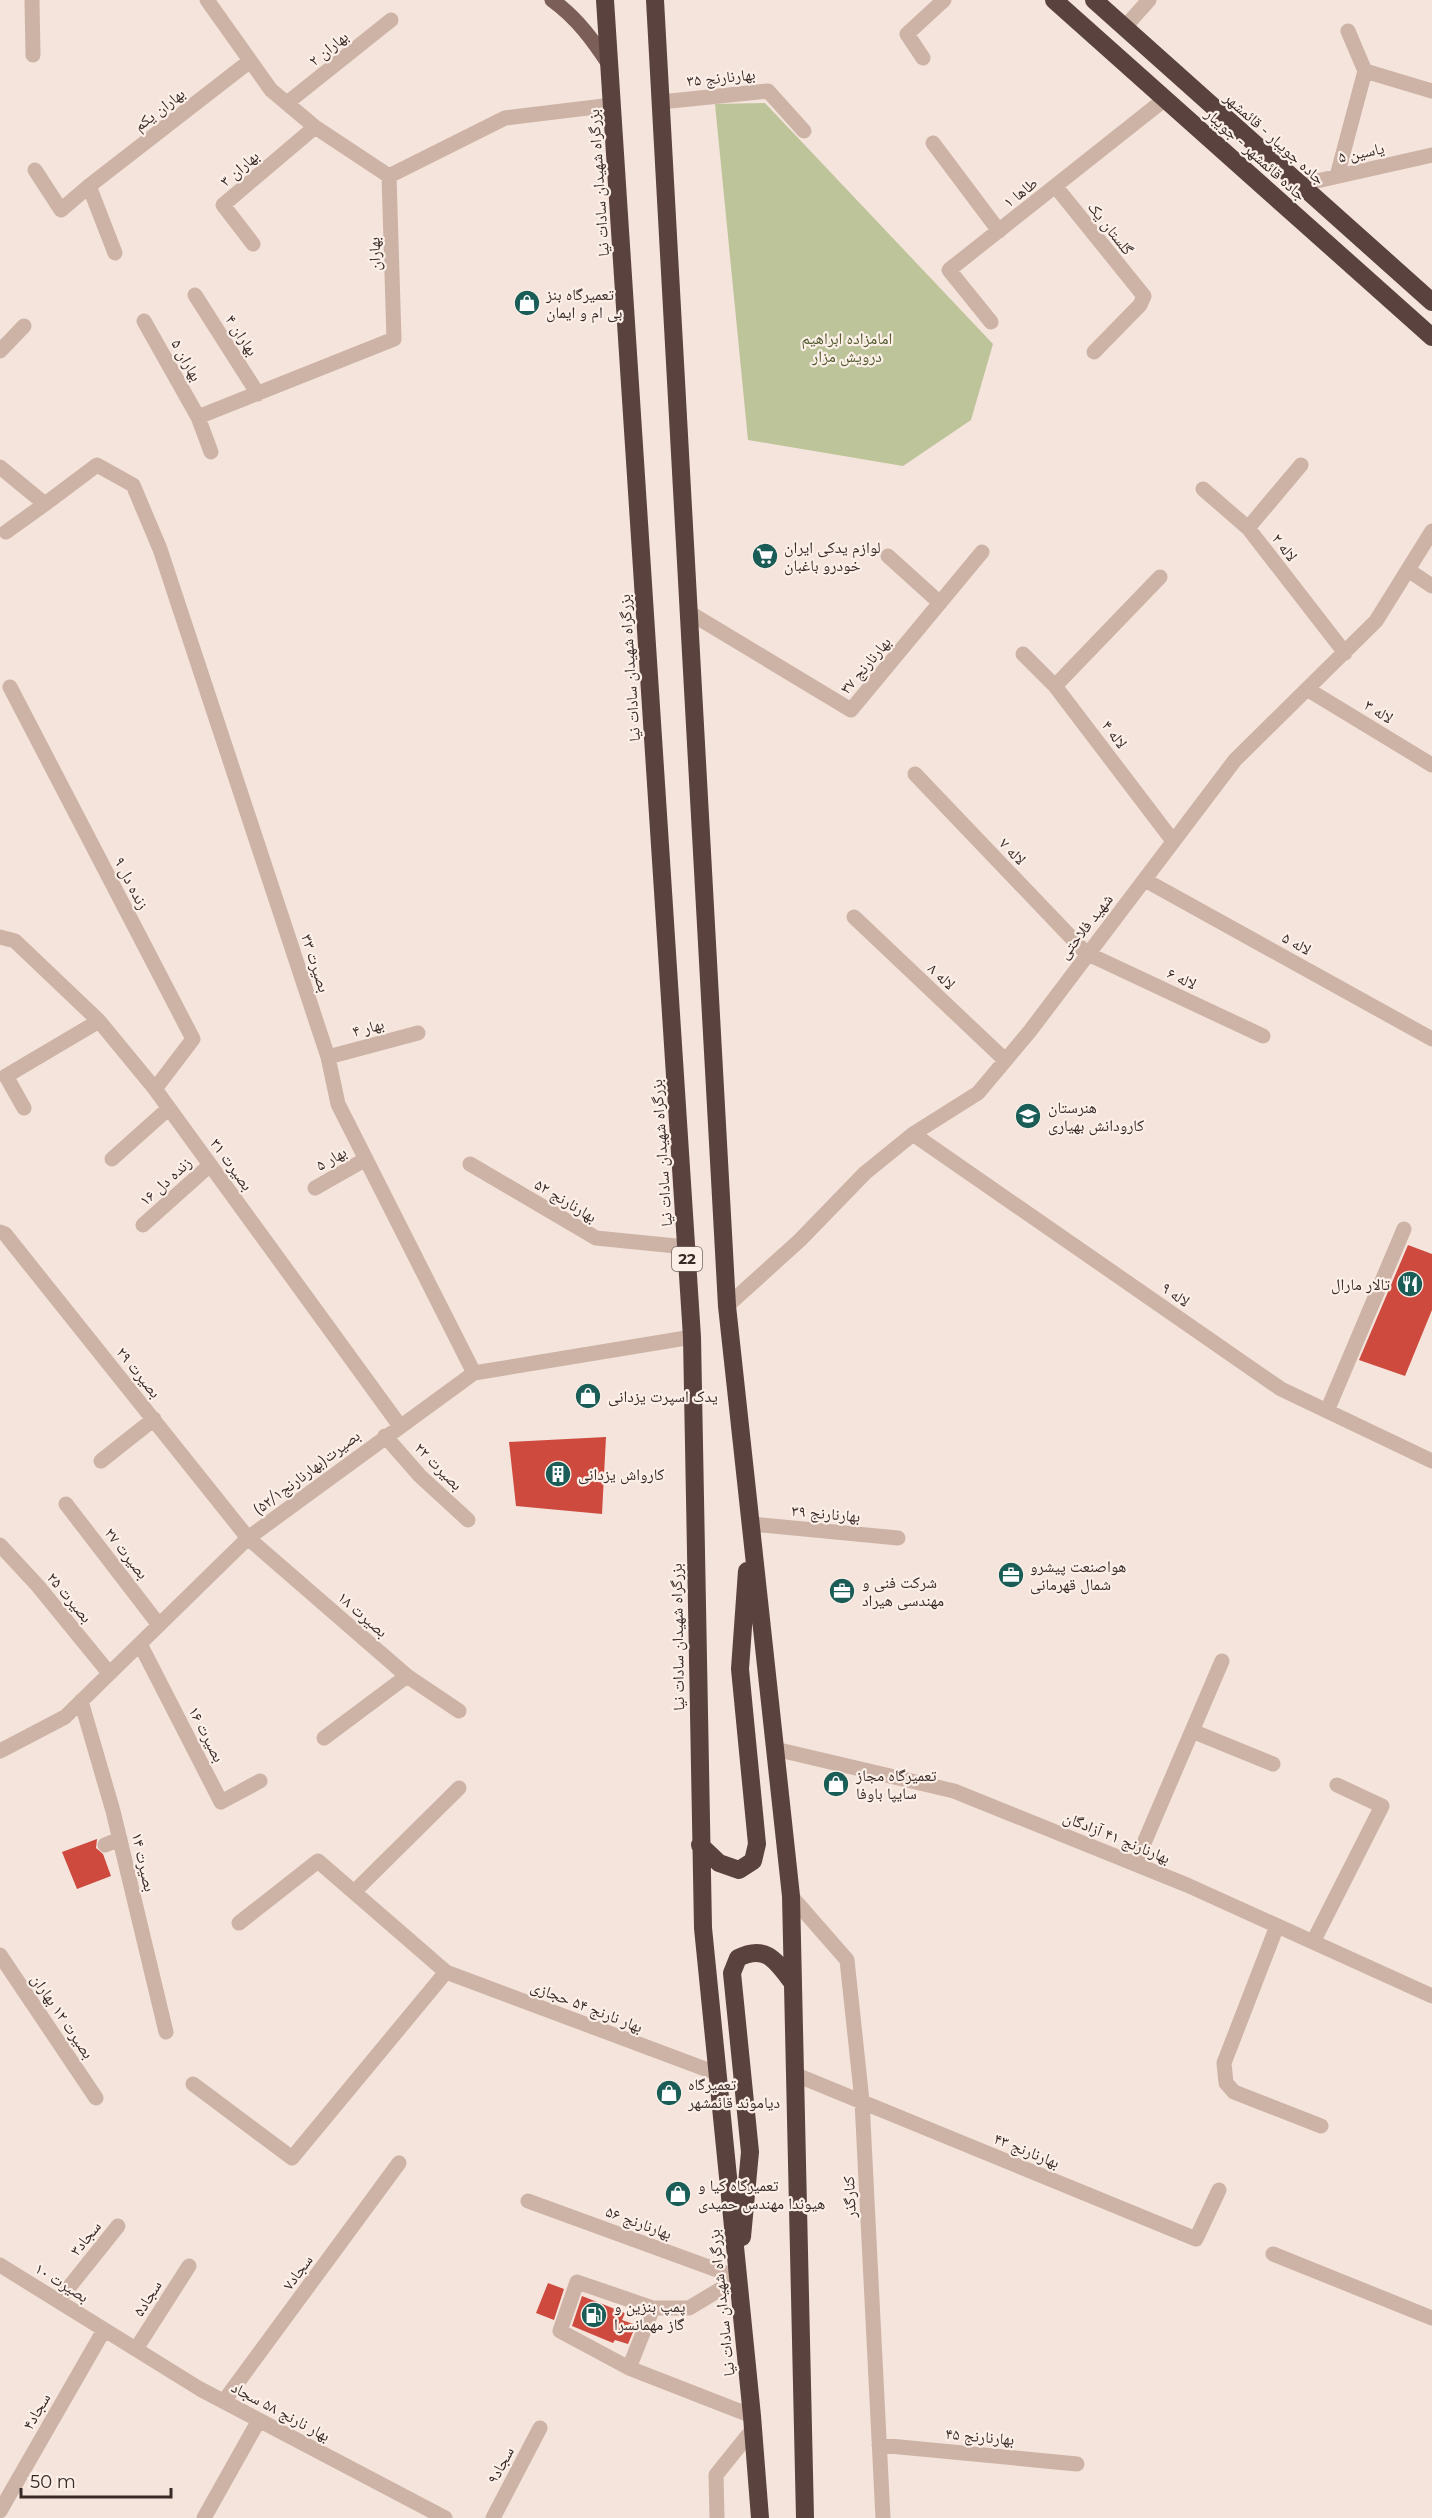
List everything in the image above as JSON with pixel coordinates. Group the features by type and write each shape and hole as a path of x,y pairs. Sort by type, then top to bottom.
{"highway":[{"name":"بزرگراه شهیدان سادات نیا","path":"604,0 692,1337 703,1928 753,2422 760,2518"},
{"name":"22","path":"655,0 727,1306 791,1896 805,2518"},
{"name":"جاده قائمشهر - جویبار","path":"1054,0 1432,337"},
{"name":"جاده جویبار - قائمشهر","path":"1094,0 1432,302"},
{"path":"700,1845 720,1863 739,1870 753,1861 757,1844 740,1669 750,1524"},
{"path":"739,2278 750,2152 732,1973 738,1958 751,1952 763,1953 775,1960 792,1982"}],"main road":[{"path":"552,0 570,14 588,34 610,66"}],"street":[{"path":"32,0 33,55"},
{"path":"207,0 271,90 315,127 389,176 505,118 612,105"},
{"path":"923,58 907,34 944,0"},
{"path":"1124,27 1149,0"},
{"name":"بهاران ۲","path":"287,104 391,20"},
{"path":"1337,176 1365,71 1348,31"},
{"name":"بهاران یکم","path":"35,171 61,210 250,61"},
{"path":"1365,71 1432,91"},
{"name":"بهارنارنج ۳۵","path":"661,102 768,91 804,131"},
{"name":"طاها ۱","path":"990,321 949,270 1165,99"},
{"name":"بهاران ۳","path":"253,244 223,205 315,127"},
{"path":"933,143 999,231"},
{"name":"یاسین ۵","path":"1299,185 1432,155"},
{"name":"بهاران","path":"198,417 394,339 389,176"},
{"path":"89,186 115,253"},
{"name":"گلستان یک","path":"1056,187 1144,296 1140,305 1094,352"},
{"name":"بهاران ۴","path":"195,295 258,394"},
{"name":"بهاران ۵","path":"144,321 198,417"},
{"path":"0,351 24,326"},
{"path":"198,417 211,452"},
{"name":"بصیرت ۳۳","path":"45,504 97,465 133,485 160,549 328,1057 338,1104 474,1373"},
{"name":"لاله ۲","path":"1302,465 1248,528 1345,653"},
{"path":"0,466 45,504 6,532"},
{"path":"1203,489 1248,528"},
{"name":"شهید فلاحتی","path":"727,1306 800,1240 865,1173 914,1134 978,1093 1235,760 1376,621 1432,531"},
{"name":"بهارنارنج ۳۷","path":"690,612 851,710 982,552"},
{"path":"888,556 940,603"},
{"path":"1408,570 1432,586"},
{"path":"1055,686 1161,577"},
{"name":"لاله ۴","path":"1023,654 1055,686 1173,841"},
{"name":"زنده دل ۹","path":"10,687 193,1039 155,1089"},
{"name":"لاله ۳","path":"1307,689 1432,765"},
{"name":"لاله ۷","path":"915,774 1086,953"},
{"name":"لاله ۵","path":"1144,880 1432,1039"},
{"name":"لاله ۸","path":"854,917 1005,1060"},
{"name":"بصیرت ۳۱","path":"7,939 99,1021 155,1089 400,1426"},
{"name":"لاله ۶","path":"1086,953 1263,1036"},
{"path":"24,1108 6,1076 99,1021"},
{"name":"بهار ۴","path":"328,1057 418,1033"},
{"path":"112,1159 169,1108"},
{"name":"لاله ۹","path":"914,1134 1281,1389 1432,1461"},
{"name":"بهار ۵","path":"315,1188 366,1159"},
{"name":"بهارنارنج ۵۲","path":"470,1164 596,1238 686,1247"},
{"name":"زنده دل ۱۶","path":"143,1225 210,1165"},
{"path":"1327,1411 1404,1229"},
{"name":"بصیرت ۲۹","path":"0,1232 5,1234 248,1538"},
{"name":"بصیرت(بهارنارنج۵۲/۱)","path":"0,1751 65,1717 248,1538 474,1373 692,1337"},
{"path":"101,1461 154,1419"},
{"name":"بصیرت ۲۲","path":"385,1436 420,1476 468,1520"},
{"name":"بصیرت ۲۷","path":"66,1504 159,1624"},
{"name":"بهارنارنج ۳۹","path":"750,1524 898,1538"},
{"name":"بصیرت ۱۸","path":"248,1538 407,1676 459,1711"},
{"name":"بصیرت ۲۵","path":"0,1545 38,1586 109,1673"},
{"name":"بصیرت ۱۶","path":"140,1644 221,1802 261,1781"},
{"path":"1136,1864 1222,1661"},
{"path":"324,1738 407,1676"},
{"name":"بصیرت ۱۴","path":"81,1701 113,1842 166,2032"},
{"path":"1192,1731 1273,1764"},
{"name":"بهارنارنج ۴۱ آزادگان","path":"775,1749 954,1791 1136,1864 1431,1994"},
{"path":"1313,1942 1382,1806 1337,1785"},
{"path":"354,1892 459,1788"},
{"path":"193,2084 292,2158 446,1972 318,1862 239,1923"},
{"name":"کنارگذر","path":"791,1896 847,1960 862,2102 883,2518"},
{"path":"1277,1926 1224,2063 1226,2083 1234,2092 1321,2126"},
{"name":"بصیرت ۱۲ بهاران","path":"0,1955 96,2098"},
{"name":"بهار نارنج ۵۴ حجازی","path":"446,1972 716,2073"},
{"name":"بهارنارنج ۴۳","path":"794,2074 1196,2239 1219,2190"},
{"name":"سجاد۷","path":"224,2401 399,2163"},
{"name":"بهارنارنج ۵۶","path":"528,2201 739,2278"},
{"name":"سجاد۳","path":"58,2301 118,2226"},
{"path":"1273,2254 1432,2318"},
{"name":"بصیرت ۱۰","path":"0,2265 104,2330"},
{"name":"سجاد۵","path":"136,2349 189,2266"},
{"path":"717,2518 716,2475 753,2422 630,2368 560,2331 577,2282 652,2308 689,2308 739,2278"},
{"path":"630,2368 652,2308"},
{"name":"بهار نارنج ۵۸ سجاد","path":"104,2330 224,2401 445,2518"},
{"name":"سجاد۴","path":"0,2511 104,2330"},
{"path":"204,2518 259,2420"},
{"name":"سجاد۹","path":"493,2518 540,2428"},
{"name":"بهارنارنج ۴۵","path":"879,2445 1077,2463"}],"green space":[{"name":"امامزاده ابراهیم درویش مزار","path":"765,103 993,344 971,420 903,466 748,440 715,104"}],"building":[{"path":"1408,1245 1432,1254 1432,1310 1405,1376 1359,1360"},
{"name":"کارواش یزدانی","path":"606,1437 602,1514 516,1506 509,1442"},
{"path":"97,1839 96,1848 103,1854 111,1876 77,1889 62,1852"},
{"path":"548,2283 564,2289 554,2320 536,2313"},
{"path":"582,2296 625,2313 622,2320 636,2325 628,2344 615,2340 613,2343 572,2326"}],"place":[{"name":"تعمیرگاه بنز بی ام و ایمان","path":"527,303"},
{"name":"لوازم یدکی ایران خودرو باغبان","path":"765,556"},
{"name":"هنرستان کارودانش بهیاری","path":"1028,1116"},
{"name":"تالار مارال","path":"1410,1284"},
{"name":"یدک اسپرت یزدانی","path":"588,1396"},
{"name":"کارواش یزدانی","path":"558,1474"},
{"name":"هواصنعت پیشرو شمال قهرمانی","path":"1011,1575"},
{"name":"شرکت فنی و مهندسی هیراد","path":"842,1591"},
{"name":"تعمیرگاه مجاز سایپا باوفا","path":"836,1784"},
{"name":"تعمیرگاه دیاموند قائمشهر","path":"669,2093"},
{"name":"تعمیرگاه کیا و هیوندا مهندس حمیدی","path":"678,2194"},
{"name":"پمپ بنزین و گاز مهمانسرا","path":"594,2315"}]}
